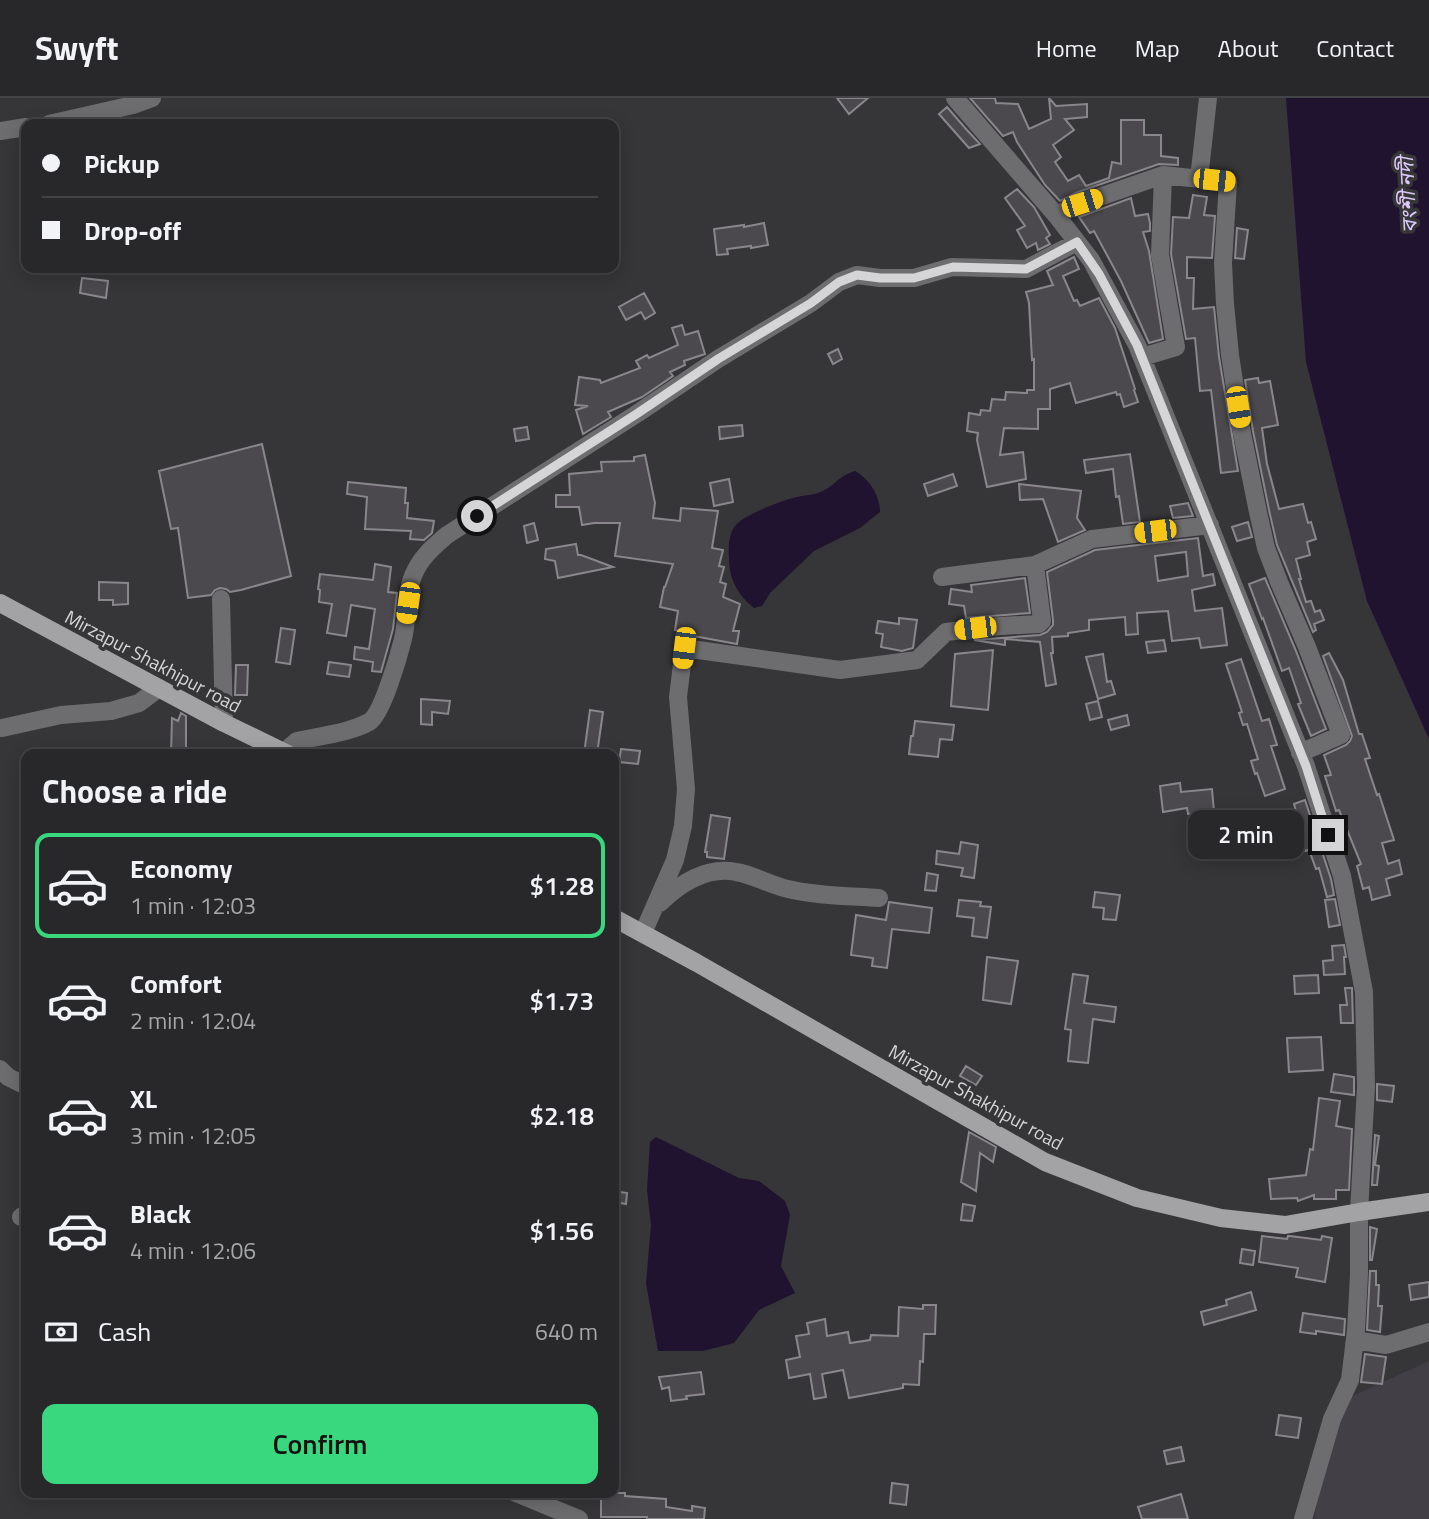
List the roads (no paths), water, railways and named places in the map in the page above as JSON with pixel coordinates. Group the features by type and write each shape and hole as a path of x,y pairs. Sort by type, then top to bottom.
{"main road":[{"name":"Mirzapur Shakhipur road","path":"0,603 277,749"},
{"name":"Mirzapur Shakhipur road","path":"619,921 1045,1163 1137,1198 1221,1219 1285,1225 1429,1202"}],"street":[{"path":"71,119 152,98"},
{"path":"955,98 1056,215 1091,260 1142,357 1300,752 1342,876 1364,992 1366,1087 1359,1212 1359,1275 1350,1380 1332,1419 1303,1519"},
{"path":"1199,179 1208,98"},
{"path":"0,131 21,128"},
{"path":"1056,215 1082,203 1163,175 1228,182 1223,263 1225,304 1242,433 1266,548 1341,735 1300,752"},
{"path":"1142,357 1175,347 1160,255 1163,175"},
{"path":"290,749 297,741 358,727 372,721 381,707 403,638 412,578 428,550 718,359 811,303 839,282 857,275 914,278 953,267 1026,269 1077,242"},
{"path":"942,577 1035,565 1092,539 1210,526"},
{"path":"643,933 675,860 684,826 686,789 678,697 684,648 840,670 917,660 946,632 1039,624 1042,621 1035,565"},
{"path":"221,599 224,723"},
{"path":"1,733 61,715 111,711 139,703 159,688"},
{"path":"652,911 672,891 693,878 720,871 736,872 787,889 879,898"},
{"path":"0,1069 21,1084"},
{"path":"1355,1340 1387,1345 1429,1332"},
{"path":"528,1498 579,1519"}],"water":[{"name":"বংশী নদী","path":"1286,98 1429,98 1429,739 1367,601 1306,362"},
{"path":"855,471 873,488 880,512 860,528 814,551 770,593 762,606 754,608 739,592 732,579 729,545 735,526 746,517 773,505 823,491"},
{"path":"656,1137 739,1178 759,1181 785,1201 790,1215 781,1266 795,1293 759,1310 734,1343 703,1351 658,1351 646,1283 651,1225 647,1190 650,1142"}]}
